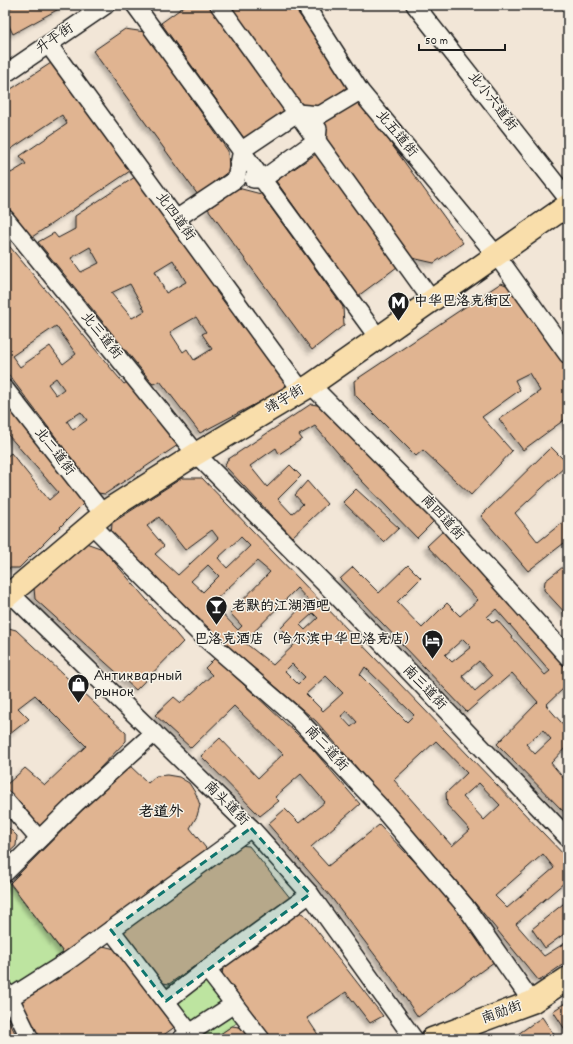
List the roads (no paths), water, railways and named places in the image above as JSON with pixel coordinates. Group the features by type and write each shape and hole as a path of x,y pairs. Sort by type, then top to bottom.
{"main road":[{"name":"靖宇街","path":"7,593 97,519 196,454 306,388 568,205"},
{"name":"南勋街","path":"432,1039 532,1002 568,978"}],"street":[{"name":"升平街","path":"5,74 106,5"},
{"path":"135,5 378,338"},
{"path":"219,5 432,301"},
{"name":"北五道街","path":"305,5 360,91 496,256 568,355"},
{"name":"北小六道街","path":"415,5 568,199"},
{"name":"北四道街","path":"48,44 176,219 306,388"},
{"path":"236,178 242,150 297,113 320,115 360,91"},
{"path":"176,219 236,178 263,179 317,140 320,115"},
{"name":"北三道街","path":"5,218 196,454"},
{"name":"南四道街","path":"306,388 444,519 568,657"},
{"name":"北二道街","path":"5,389 97,519"},
{"name":"南三道街","path":"196,454 337,596 568,838"},
{"name":"南二道街","path":"97,519 198,632 296,717 385,812 465,906 532,1002"},
{"name":"南头道街","path":"7,593 251,828 310,894 414,1039"},
{"path":"5,873 76,803 154,733"},
{"path":"5,800 39,839"},
{"path":"30,1039 7,996 68,961 251,828"},
{"path":"166,1001 207,969 310,894"},
{"path":"111,930 166,1001 185,1036 234,1004"},
{"path":"207,969 261,1039"}],"place":[{"name":"中华巴洛克街区","path":"399,322"},
{"name":"老默的江湖酒吧","path":"217,626"},
{"name":"巴洛克酒店（哈尔滨中华巴洛克店）","path":"433,660"},
{"name":"Антикварный рынок","path":"78,704"}],"district":[{"name":"老道外","path":"161,813"}]}
